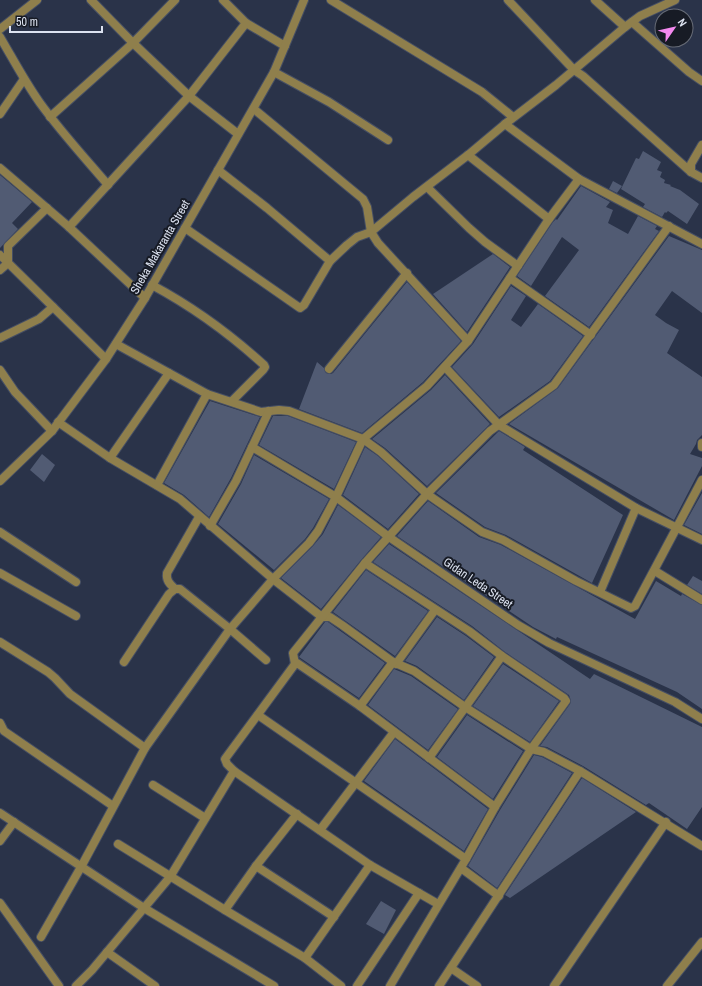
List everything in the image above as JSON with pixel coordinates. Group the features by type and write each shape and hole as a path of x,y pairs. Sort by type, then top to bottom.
{"street":[{"path":"0,29 37,0"},
{"path":"91,0 133,43 189,96 238,134"},
{"path":"50,117 133,43 175,0"},
{"path":"223,0 246,22 285,46"},
{"name":"Sheka Makaranta Street","path":"0,481 52,431 116,344 145,298 238,134 254,109 274,72 304,0"},
{"path":"331,0 482,92 513,118"},
{"path":"508,0 574,70 583,76 691,172 702,178"},
{"path":"595,0 625,27"},
{"path":"185,228 300,308 304,304 330,261 358,237 371,232 574,70 625,27 673,0"},
{"path":"69,228 189,96 246,22"},
{"path":"632,22 702,81"},
{"path":"0,37 24,79 50,117 108,185"},
{"path":"274,72 329,102 388,140"},
{"path":"0,114 24,79"},
{"path":"254,109 363,199 367,207 371,232 378,243 468,341"},
{"path":"505,124 579,179 702,244"},
{"path":"691,172 691,164 702,146"},
{"path":"468,155 549,219"},
{"path":"0,168 47,208 145,298"},
{"path":"218,170 267,208 330,261"},
{"path":"41,937 81,867 145,748 230,629 273,579 309,543 318,531 336,497 363,439 427,386 468,341 549,219 579,179"},
{"path":"427,187 485,242 518,266"},
{"path":"0,270 8,263 8,246 47,208"},
{"path":"438,904 370,865 234,771 225,760 295,664 293,653 365,564 426,494 482,438 554,385 669,226"},
{"path":"0,255 106,359"},
{"path":"329,369 407,273"},
{"path":"510,278 591,335"},
{"path":"152,285 188,306 242,345 264,365 264,370 232,401"},
{"path":"0,338 39,319 53,307"},
{"path":"116,344 207,394 232,401 261,412 279,410 289,411 363,439 381,452 426,494 482,532 503,540 569,577 633,608 655,571 702,480"},
{"path":"445,367 499,424 636,508 702,540"},
{"path":"0,370 15,392 52,431"},
{"path":"110,458 169,373"},
{"path":"157,486 207,394"},
{"path":"210,526 236,481 269,411"},
{"path":"58,422 110,458 180,500 273,579 322,617 330,617 394,663 414,671 465,707 531,749 544,752 580,771 666,822 702,846"},
{"name":"Gidan Leda Street","path":"252,447 336,497 389,536 530,632 576,656 675,702 702,719"},
{"path":"600,592 636,508"},
{"path":"199,517 167,573 168,583 175,589 180,589 184,592 266,660"},
{"path":"0,532 76,582"},
{"path":"365,564 469,631 502,656 564,698 566,701 531,749 495,807 461,868 390,986"},
{"path":"655,571 702,600"},
{"path":"0,573 76,616"},
{"path":"124,662 169,594 175,589"},
{"path":"360,706 436,610"},
{"path":"0,642 48,672 56,678 70,694 145,748"},
{"path":"429,758 502,656"},
{"path":"295,664 299,664 360,706 495,807"},
{"path":"258,714 466,859"},
{"path":"1,730 113,806"},
{"path":"320,830 394,732"},
{"path":"76,986 107,952 170,877 234,771"},
{"path":"439,986 580,771"},
{"path":"153,785 206,818"},
{"path":"0,813 144,908 274,986"},
{"path":"225,910 256,866 297,814"},
{"path":"0,841 14,822"},
{"path":"554,986 666,822"},
{"path":"118,844 305,958 341,986"},
{"path":"305,958 370,865"},
{"path":"256,866 334,917"},
{"path":"461,868 498,896"},
{"path":"357,986 419,893"},
{"path":"0,903 59,986"},
{"path":"667,986 701,945"},
{"path":"107,952 156,986"},
{"path":"451,968 477,986"}],"building":[{"path":"643,151 661,162 657,170 662,172 660,177 665,180 664,183 680,190 699,204 687,224 668,211 666,213 665,212 662,217 643,207 645,204 621,189 636,158 639,159"},
{"path":"0,175 32,202 12,223 18,229 0,248"},
{"path":"613,181 622,186 617,193 609,189"},
{"path":"581,186 610,202 606,207 613,210 608,223 628,234 638,216 657,226 655,229 659,231 589,327 545,296 579,250 562,237 531,286 517,276 553,222 556,219 557,220"},
{"path":"669,236 702,250 702,313 672,291 655,315 679,330 667,353 702,377 702,435 697,440 690,454 702,458 702,466 674,520 509,424 558,388"},
{"path":"493,254 510,267 467,332 433,294"},
{"path":"407,282 461,341 423,382 362,433 299,409 317,362 324,368 326,373 333,373"},
{"path":"511,286 526,296 511,320 521,327 538,304 583,336 550,381 499,417 452,367 473,344"},
{"path":"445,375 490,424 427,486 385,448 372,439 431,390"},
{"path":"210,401 260,417 231,478 209,517 184,495 164,483"},
{"path":"273,416 288,416 356,442 334,489 259,445"},
{"path":"499,431 525,447 523,450 623,515 592,583 506,535 485,527 436,493"},
{"path":"365,447 378,456 419,494 388,529 343,495"},
{"path":"42,454 55,465 44,482 30,470"},
{"path":"254,455 329,499 313,528 305,539 274,570 218,524 241,484"},
{"path":"702,493 702,534 684,525"},
{"path":"428,501 479,537 501,545 635,619 656,581 681,596 682,594 702,605 702,709 677,692 557,637 556,639 533,627 397,536"},
{"path":"338,505 381,537 321,609 281,578 323,534"},
{"path":"389,544 590,679 594,674 702,727 702,807 687,829 649,803 646,805 583,766 547,747 540,746 570,704 571,701 569,695 505,652 472,626 373,562"},
{"path":"366,570 428,611 395,656 333,612"},
{"path":"693,576 702,581 702,594 687,585"},
{"path":"437,617 494,657 464,700 417,666 405,661"},
{"path":"325,622 328,622 385,663 359,698 299,657"},
{"path":"503,664 559,701 530,742 473,706"},
{"path":"394,669 411,676 458,709 428,750 368,705"},
{"path":"467,715 523,751 493,799 437,757"},
{"path":"395,739 488,809 464,851 364,781"},
{"path":"534,755 542,757 572,773 497,888 468,866"},
{"path":"582,778 636,812 510,898 505,895"},
{"path":"381,901 396,910 384,934 366,924"}]}
